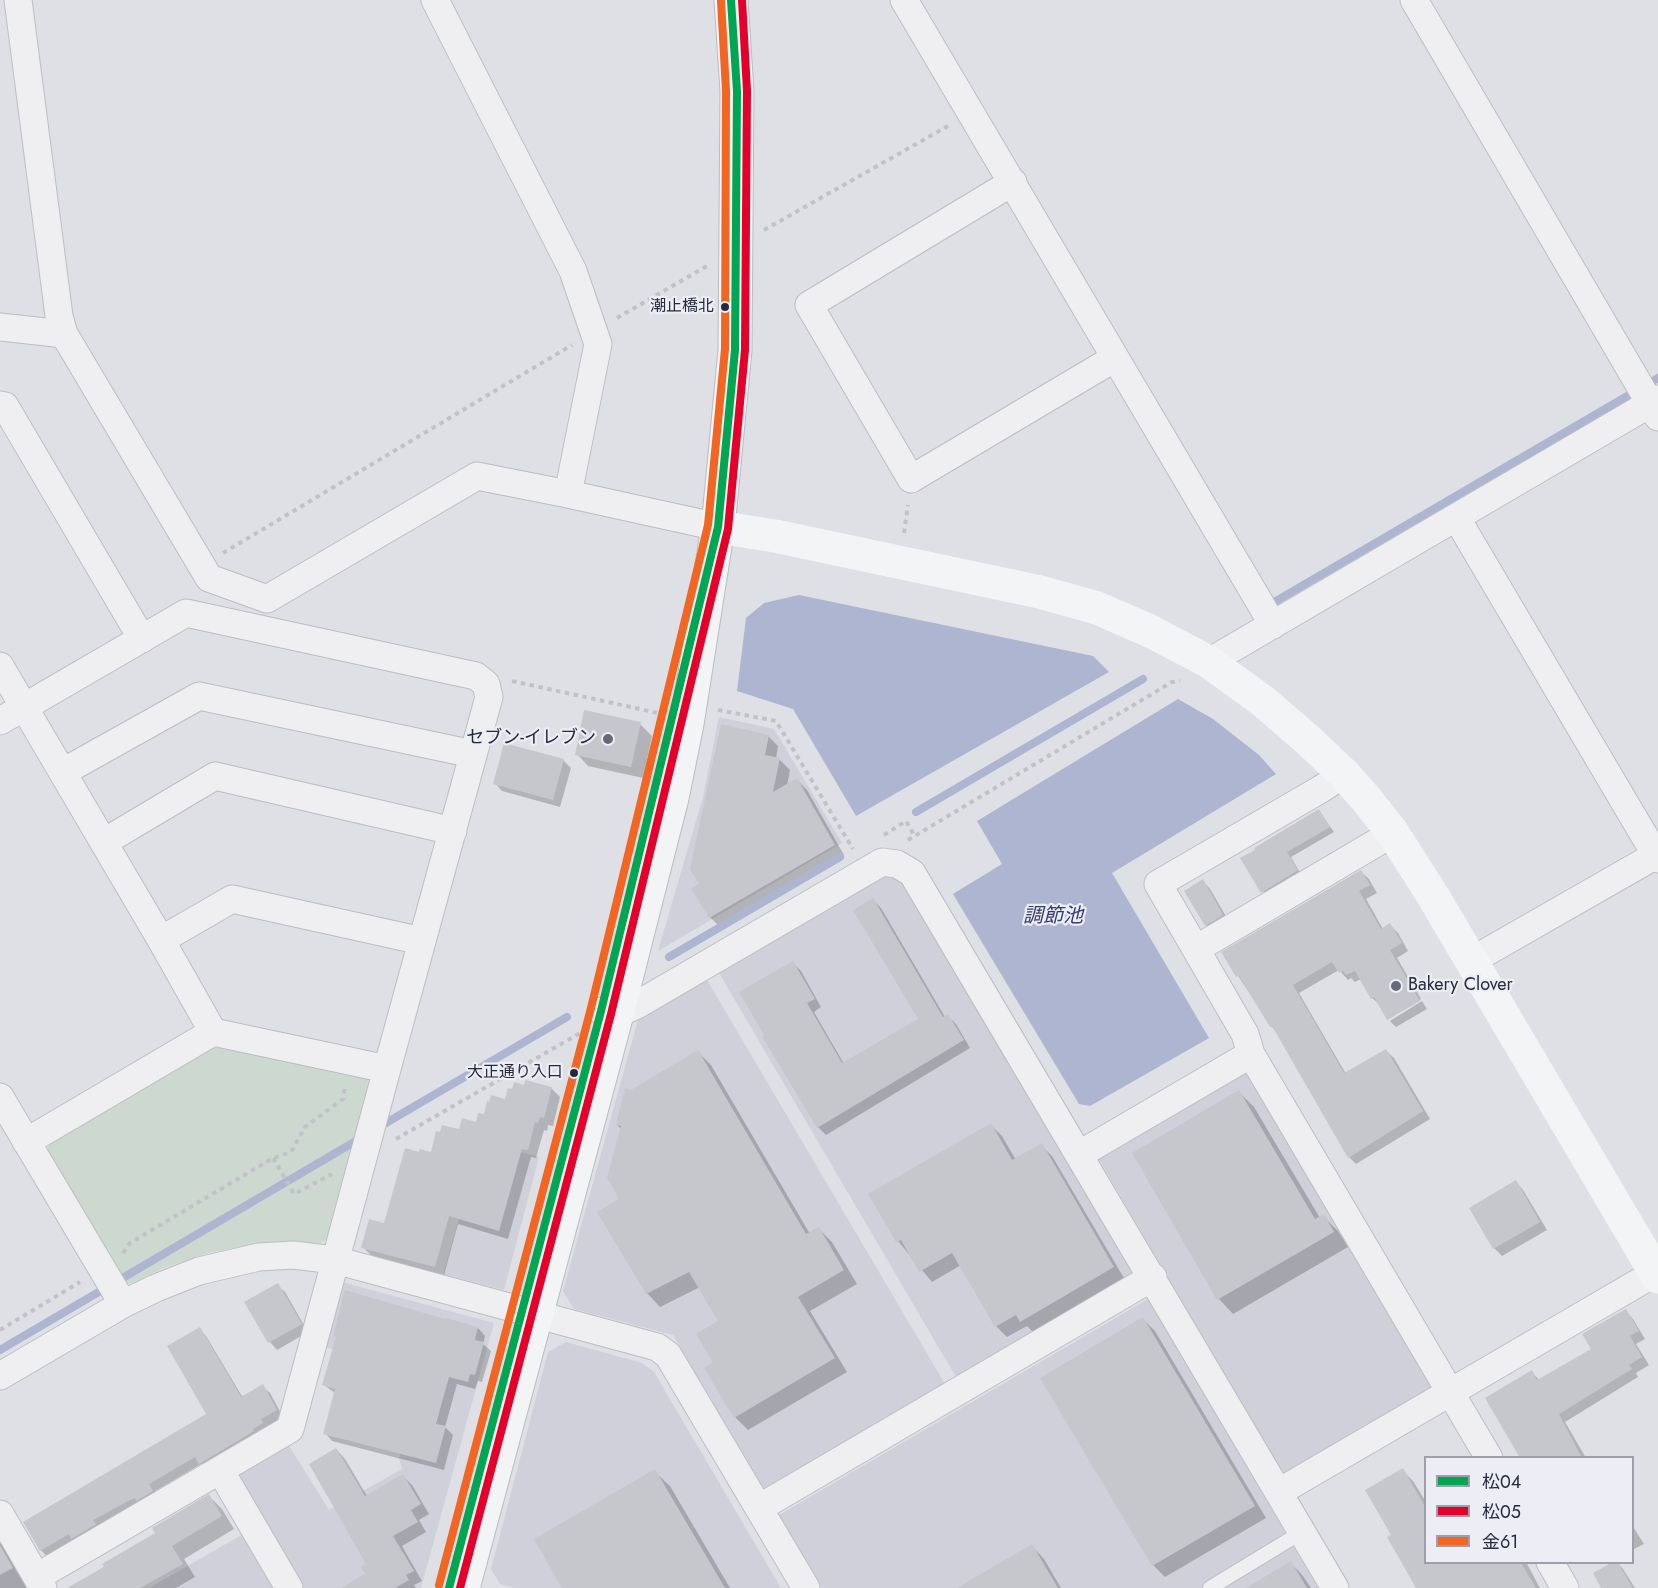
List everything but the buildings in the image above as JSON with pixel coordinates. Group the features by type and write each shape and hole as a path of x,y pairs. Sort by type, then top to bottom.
{"main road":[{"path":"463,1588 600,1019 677,777 687,724 718,527 735,350 737,103 731,0"},
{"path":"718,527 1040,592 1097,608 1150,631 1196,672 1264,702 1344,774 1393,833 1657,1275"},
{"path":"450,1588 529,1312"}],"street":[{"path":"435,0 573,271 595,331 598,344 568,494"},
{"path":"904,0 1273,625"},
{"path":"1196,672 1456,517 1649,398 1414,0"},
{"path":"16,3 59,316 64,334 209,578 267,599 477,476 718,527"},
{"path":"1013,182 809,305 911,479 1114,358"},
{"path":"0,327 64,334"},
{"path":"0,405 5,406 142,639"},
{"path":"1456,517 1657,856 1471,961"},
{"path":"0,721 186,613 476,676 486,684 489,697 290,1429 220,1470 40,1583 0,1514"},
{"path":"0,666 213,1032"},
{"path":"63,772 199,696 473,754"},
{"path":"1344,774 1158,884 1245,1034 1251,1054 1488,1456"},
{"path":"104,842 216,776 453,831"},
{"path":"1196,949 1393,833"},
{"path":"600,1019 635,1006 882,862 897,864 912,873 1335,1588"},
{"path":"161,940 232,898 422,941"},
{"path":"26,1142 213,1032 387,1070"},
{"path":"1080,1154 1251,1054"},
{"path":"0,1097 120,1299"},
{"path":"0,1376 120,1299 199,1271 250,1259 293,1255 335,1260 657,1347 668,1355 806,1588"},
{"path":"1279,1492 1657,1275"},
{"path":"759,1508 1153,1277"},
{"path":"220,1470 289,1588"},
{"path":"1551,1564 1565,1588"}],"lane":[{"path":"1210,1588 1302,1532"}],"path":[{"path":"763,230 972,112"},
{"path":"202,566 711,263"},
{"path":"903,540 911,479"},
{"path":"897,864 908,838 1172,682 1196,672"},
{"path":"486,684 505,679 658,713"},
{"path":"713,708 776,721 855,853"},
{"path":"876,840 906,821 914,835"},
{"path":"273,1158 294,1194 346,1165 362,1159 600,1019"},
{"path":"0,1330 117,1260 130,1243 273,1158 291,1152 305,1127 343,1099 351,1062"}],"shaded area":[{"path":"719,717 774,729 842,843 658,951 703,797"},
{"path":"895,870 1133,1274 956,1377 719,973"},
{"path":"707,980 945,1384 764,1489 673,1335 574,1309 563,1291 638,1020"},
{"path":"210,1048 222,1048 366,1077 373,1087 332,1236 319,1244 260,1243 208,1253 163,1268 131,1284 120,1281 46,1155 49,1144"},
{"path":"1248,1071 1434,1386 1284,1474 1098,1158"},
{"path":"481,1142 539,1157 504,1290 443,1274"},
{"path":"342,1282 494,1323 421,1588 302,1588 234,1474 288,1444 329,1510 402,1469 399,1459 411,1416 403,1370 325,1347"},
{"path":"1148,1299 1318,1588 822,1588 779,1515"},
{"path":"566,1342 642,1363 654,1372 781,1588 515,1588 500,1584 491,1569 548,1352"},
{"path":"245,1533 278,1588 149,1588"},
{"path":"0,1536 31,1588 0,1588"}],"water":[{"path":"799,595 1093,656 1109,672 856,816 793,709 737,691 746,618 764,603"},
{"name":"調節池","path":"1178,699 1213,719 1259,755 1276,774 1112,873 1209,1038 1090,1106 1079,1104 953,894 1002,864 977,821"}],"waterway":[{"path":"1271,604 1658,378"},
{"path":"916,812 1143,679"},
{"path":"669,957 840,857"},
{"path":"379,1127 567,1017"},
{"path":"0,1350 361,1138"}],"transit line":[{"name":"松04","path":"449,1588 601,1011 718,527 735,350 737,91 731,0"},
{"name":"松05","path":"460,1588 611,1014 728,529 745,350 747,91 742,0"},
{"name":"金61","path":"439,1585 591,1008 708,525 725,349 726,91 721,1"}],"place":[{"name":"潮止橋北","path":"725,307"},
{"name":"セブン-イレブン","path":"608,739"},
{"name":"Bakery Clover","path":"1396,986"},
{"name":"大正通り入口","path":"574,1073"}]}
